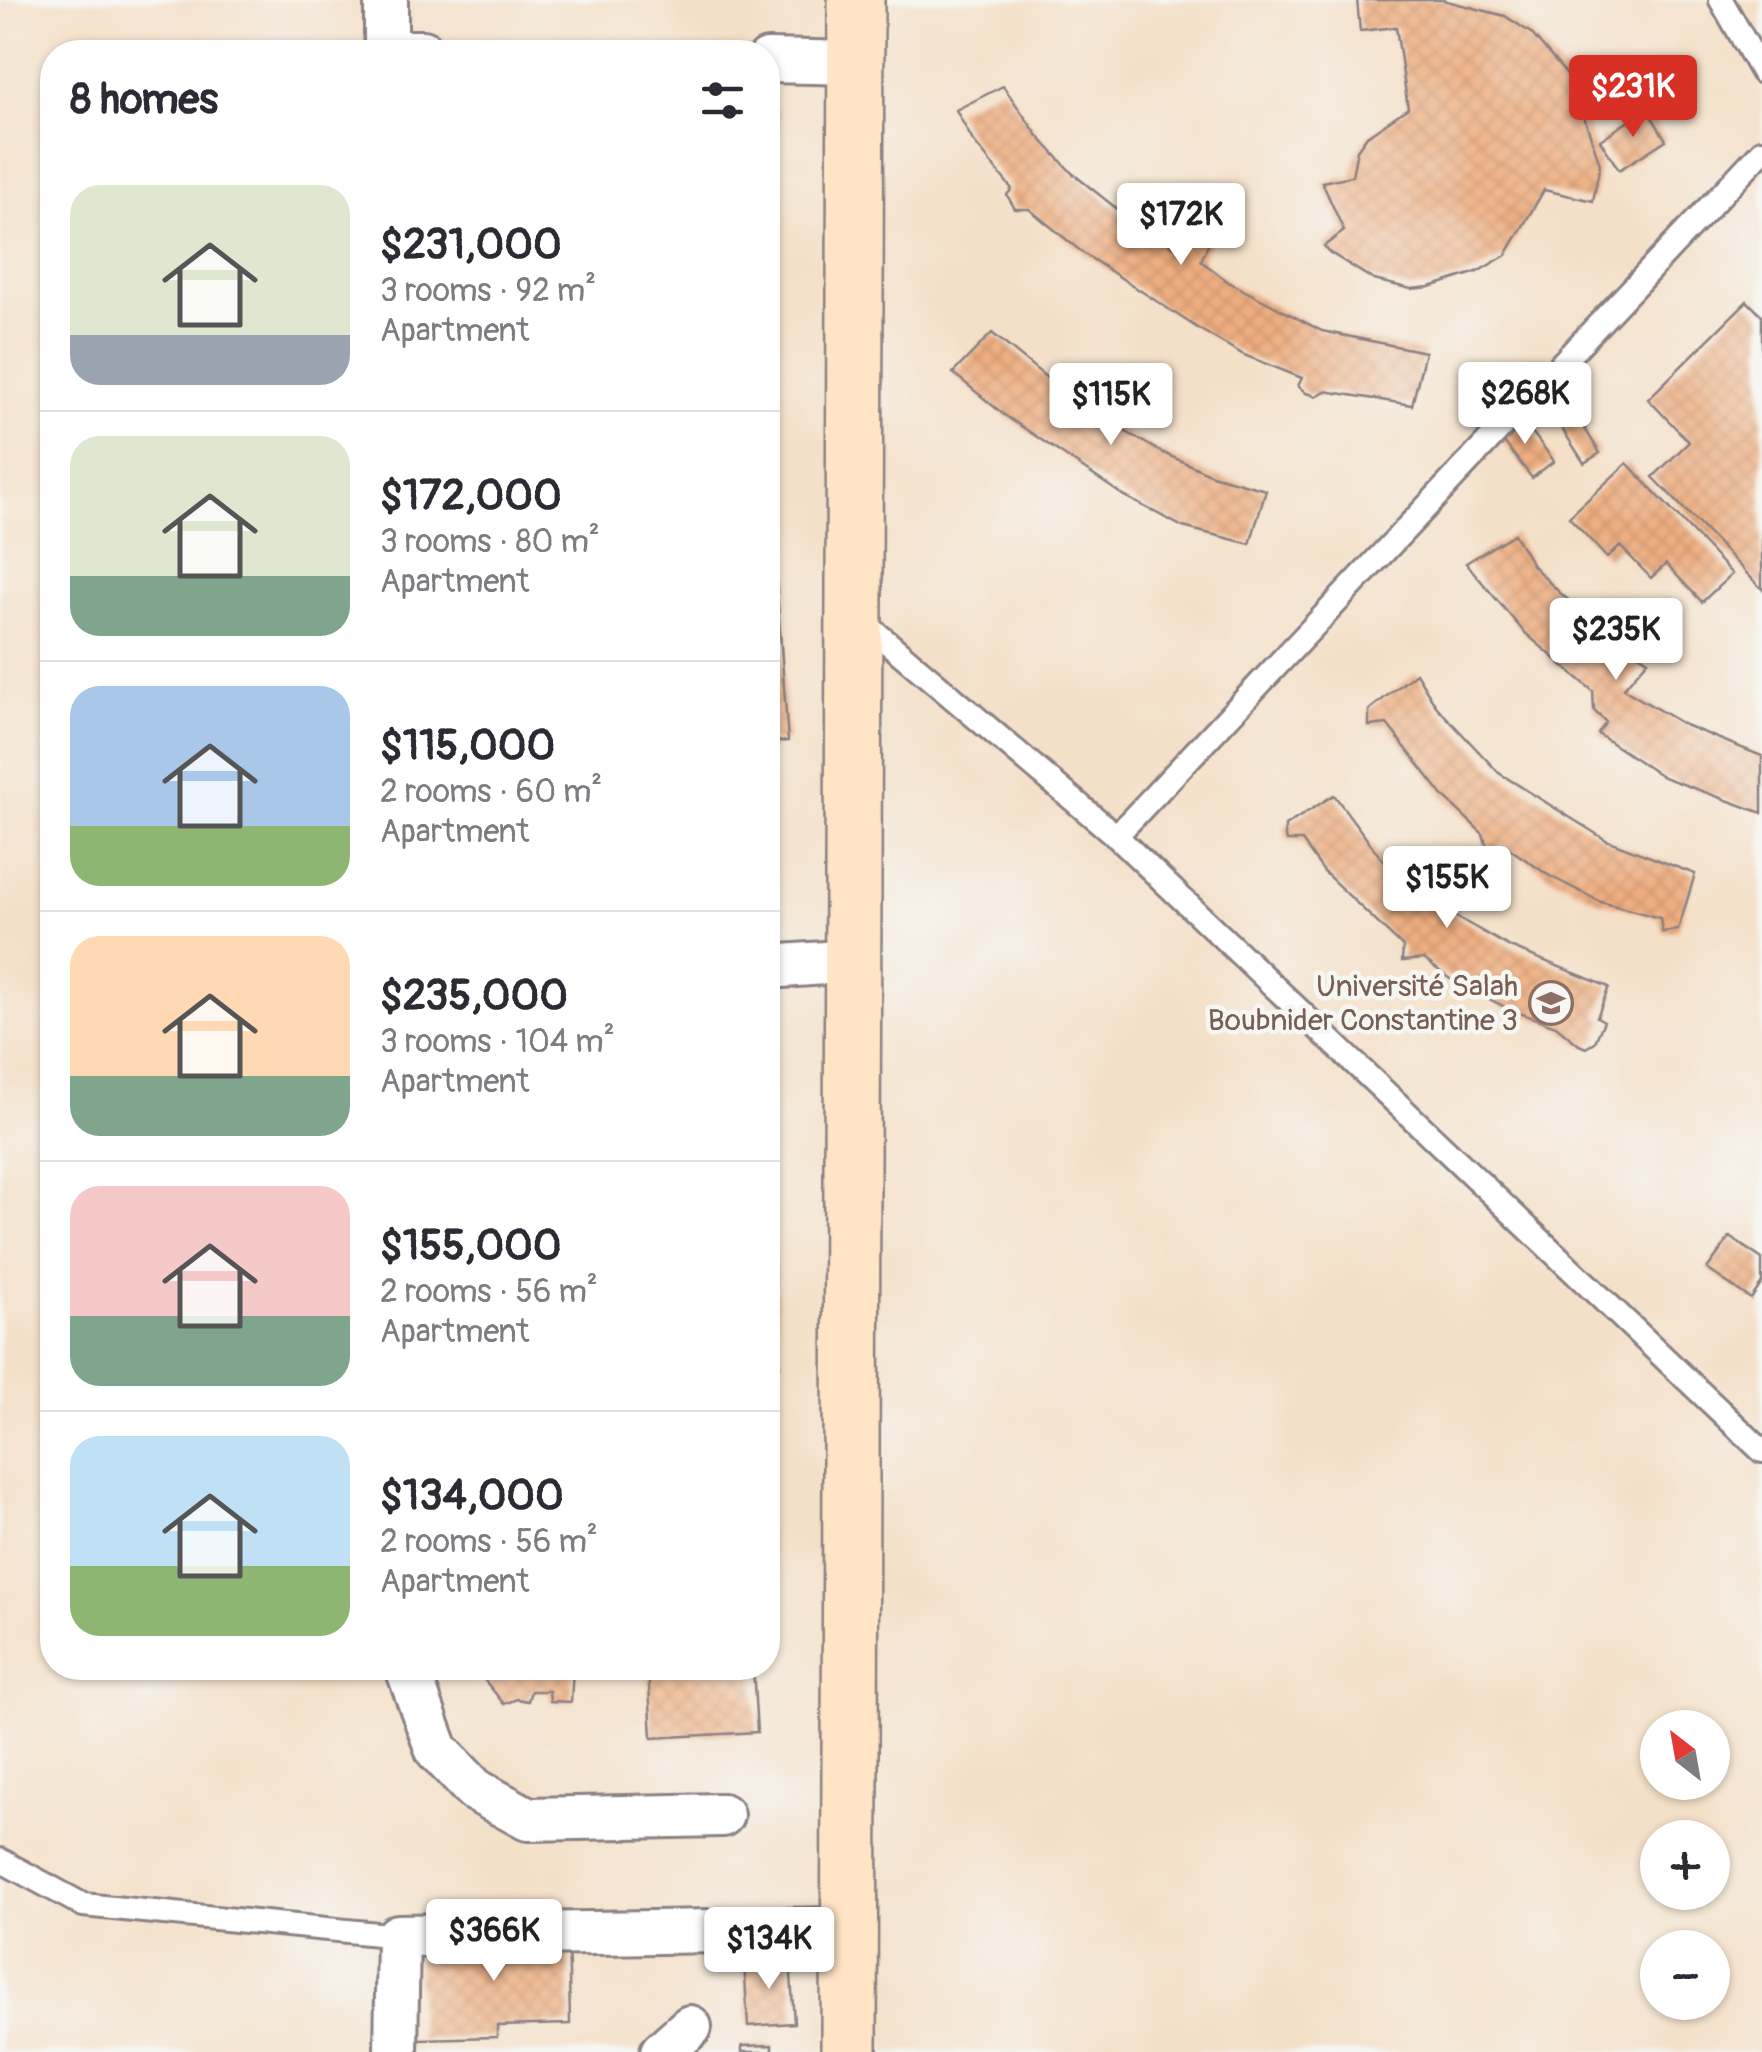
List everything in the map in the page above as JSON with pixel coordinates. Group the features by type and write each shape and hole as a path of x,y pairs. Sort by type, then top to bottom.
{"main road":[{"path":"849,2052 847,1929 854,1522 852,612 856,0"}],"street":[{"path":"386,0 386,40"},
{"path":"780,61 856,63"},
{"path":"780,966 853,961"},
{"path":"411,1680 437,1750 475,1790 528,1818 722,1815"},
{"path":"396,2052 398,1936 847,1929"}],"lane":[{"path":"1722,0 1762,72"},
{"path":"1116,836 1762,151"},
{"path":"852,612 1116,836 1762,1451"},
{"path":"0,1860 83,1905 398,1936"}],"building":[{"path":"1357,0 1443,0 1505,16 1531,33 1572,81 1600,164 1593,201 1544,190 1506,255 1477,272 1430,287 1411,289 1374,280 1329,252 1324,246 1344,231 1322,182 1352,176 1357,150 1367,136 1408,108 1396,27 1360,31"},
{"path":"1003,86 1038,136 1072,173 1141,228 1175,247 1188,218 1204,224 1210,239 1201,261 1230,283 1322,331 1425,352 1412,405 1325,391 1317,396 1306,393 1298,386 1302,378 1244,355 1199,329 1083,253 1029,209 1015,209 1007,195 1012,189 973,141 956,110"},
{"path":"1647,109 1666,140 1619,170 1600,140"},
{"path":"1747,301 1762,316 1762,589 1653,477 1689,442 1648,399"},
{"path":"992,333 1080,405 1159,451 1212,475 1266,490 1250,544 1183,527 1124,496 1003,414 953,373"},
{"path":"1519,415 1554,461 1532,478 1497,433"},
{"path":"1577,416 1600,453 1584,463 1561,427"},
{"path":"1627,463 1732,574 1702,602 1666,564 1651,578 1620,546 1607,558 1569,517"},
{"path":"1514,534 1533,566 1559,592 1610,636 1648,660 1623,689 1685,725 1762,756 1762,813 1663,777 1598,734 1606,722 1594,711 1593,691 1524,632 1466,563"},
{"path":"780,632 788,741 780,741"},
{"path":"1416,673 1436,706 1499,773 1606,840 1695,874 1678,930 1662,932 1660,918 1601,902 1548,875 1503,844 1493,853 1488,850 1483,834 1444,797 1387,724 1369,726 1369,710"},
{"path":"1334,795 1381,858 1446,911 1510,947 1609,987 1597,1017 1604,1021 1595,1042 1586,1048 1579,1045 1556,1026 1511,1010 1450,979 1424,959 1402,961 1403,947 1324,872 1302,841 1287,841 1285,837 1285,826"},
{"path":"1730,1237 1762,1259 1762,1283 1751,1299 1707,1269"},
{"path":"484,1680 572,1680 571,1702 550,1701 549,1691 531,1691 528,1701 517,1699 504,1704"},
{"path":"649,1680 754,1680 757,1732 652,1738"},
{"path":"568,1923 570,2024 497,2026 497,2037 419,2039 417,1948"},
{"path":"790,1959 794,2023 748,2026 744,1961"},
{"path":"772,2045 772,2052 742,2052 742,2046"}],"place":[{"name":"Université Salah Boubnider Constantine 3","path":"1551,1003"}]}
